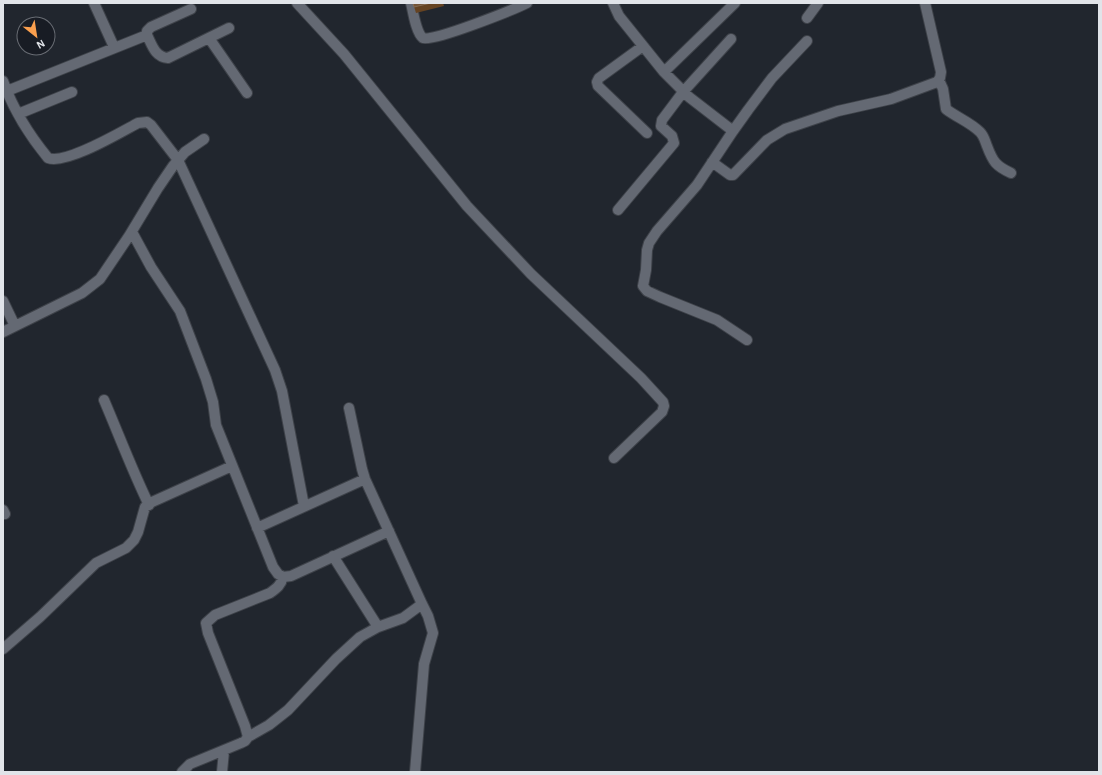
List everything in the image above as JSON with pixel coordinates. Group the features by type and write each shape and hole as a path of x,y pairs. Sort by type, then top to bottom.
{"street":[{"path":"94,3 114,47"},
{"path":"298,3 344,54 468,206 531,274 641,378 663,402 664,406 662,412 614,458"},
{"path":"411,3 418,29 421,36 426,39 434,38 482,21 527,3"},
{"path":"613,3 619,16 664,72 684,92 733,131"},
{"path":"664,72 735,3"},
{"path":"807,18 818,3"},
{"path":"925,3 941,72 939,80 943,89 946,109 960,117 980,132 992,160 1000,168 1011,173"},
{"path":"191,9 151,27 148,31 147,35 156,53 162,58 168,58 175,55 229,28"},
{"path":"7,91 147,35"},
{"path":"209,38 247,92"},
{"path":"618,210 674,143 672,136 661,126 662,120 684,92 731,39"},
{"path":"747,340 717,320 647,291 643,286 646,270 647,250 649,243 657,231 693,190 733,131 772,78 807,41"},
{"path":"642,46 599,78 597,82 598,86 647,133"},
{"path":"712,162 729,174 733,175 767,140 785,129 838,111 891,99 939,80"},
{"path":"3,81 18,114 48,158 53,159 86,149 103,142 138,123 143,122 151,124 178,160 275,370 282,391 304,506"},
{"path":"18,114 72,92"},
{"path":"3,332 66,302 91,287 106,272 158,188 178,160 185,152 204,139"},
{"path":"132,232 151,267 180,311 206,378 213,402 216,425 256,528 273,567 278,574 283,577 290,576 389,531"},
{"path":"3,301 15,326"},
{"path":"104,400 133,473 149,505"},
{"path":"349,408 359,458 365,479 428,616 433,633 424,664 414,772"},
{"path":"3,649 40,617 96,563 126,548 134,540 138,532 145,507 232,466"},
{"path":"256,528 365,479"},
{"path":"334,556 378,627"},
{"path":"248,737 208,633 206,623 215,615 270,593 282,583 283,577"},
{"path":"182,772 190,764 241,743 248,737 269,725 284,713 360,637 378,627 403,618 422,604"},
{"path":"222,772 224,751"}],"building":[{"path":"413,3 431,3 414,7"}]}
